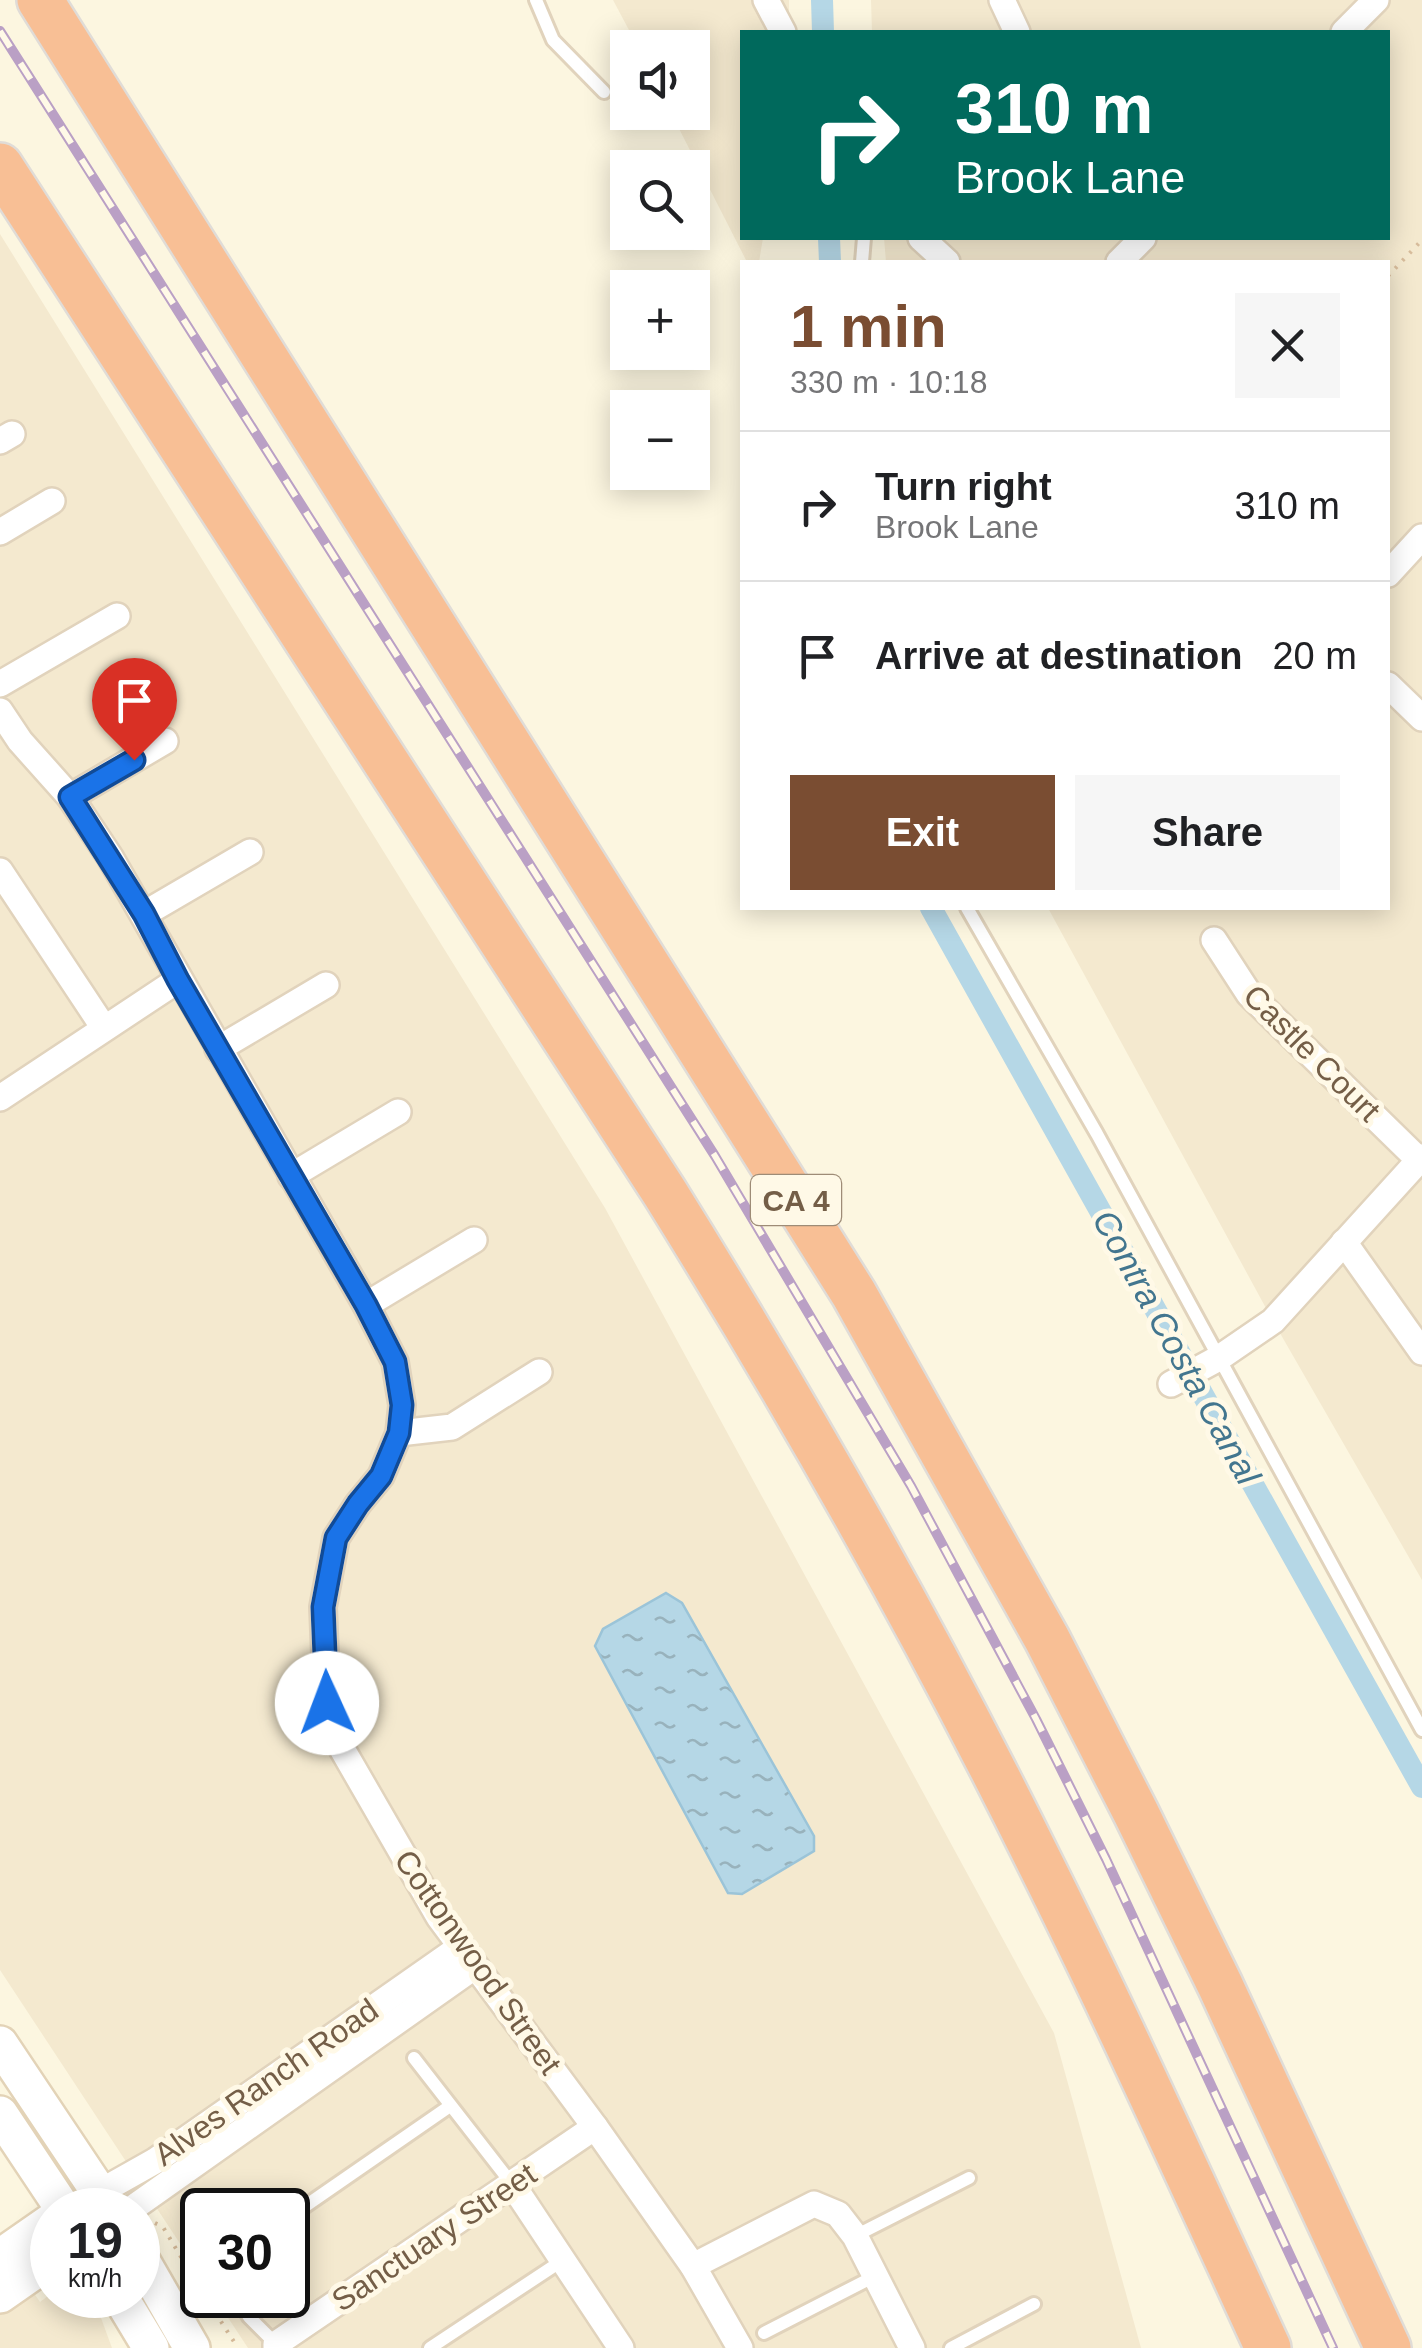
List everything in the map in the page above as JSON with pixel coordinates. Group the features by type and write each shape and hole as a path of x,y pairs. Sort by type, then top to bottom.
{"highway":[{"name":"CA 4","path":"40,0 764,1148 952,1464 1136,1812 1388,2348"},
{"path":"66,0 108,105"},
{"path":"0,166 665,1193 776,1375 863,1525 1038,1858 1268,2348"}],"main road":[{"path":"0,2044 91,2188"},
{"path":"0,2114 81,2188"},
{"path":"0,2257 30,2236"},
{"path":"0,2296 30,2275"},
{"path":"160,2292 192,2348"},
{"path":"132,2318 151,2348"}],"street":[{"path":"766,0 782,30"},
{"path":"1002,0 1016,30"},
{"path":"1346,30 1376,0"},
{"path":"923,240 945,260"},
{"path":"1121,260 1141,240"},
{"path":"0,532 52,501"},
{"path":"1390,572 1422,537"},
{"path":"0,684 117,616"},
{"path":"1390,687 1422,718"},
{"name":"Cottonwood Street","path":"0,710 10,747 70,797 144,914 395,1362 402,1405 399,1433 381,1476 336,1538 323,1607 327,1703 341,1747 467,1957 693,2266 740,2348"},
{"path":"70,797 166,741"},
{"path":"144,914 250,852"},
{"path":"0,871 104,1028"},
{"name":"Castle Court","path":"1214,940 1249,994 1418,1167"},
{"path":"0,1098 178,980"},
{"path":"218,1049 326,985"},
{"path":"291,1176 398,1112"},
{"path":"1172,1384 1273,1321 1418,1167"},
{"path":"366,1305 474,1240"},
{"path":"1344,1242 1422,1352"},
{"path":"399,1433 452,1428 539,1372"},
{"name":"Alves Ranch Road","path":"126,2188 155,2160 467,1957"},
{"name":"Sanctuary Street","path":"276,2346 595,2128"},
{"path":"512,2184 622,2348"},
{"path":"693,2266 814,2204 838,2214 855,2236 912,2348"}],"lane":[{"path":"536,0 553,40 604,92"},
{"path":"968,910 1097,1134 1422,1730"},
{"path":"414,2058 512,2184"},
{"path":"310,2203 450,2106"},
{"path":"855,2236 969,2178"},
{"path":"430,2348 563,2260"},
{"path":"764,2333 875,2276"},
{"path":"951,2348 1034,2304"},
{"path":"250,2318 276,2346"}],"path":[{"path":"1390,274 1422,240"},
{"path":"160,2226 180,2254"},
{"path":"219,2318 238,2348"}],"shaded area":[{"path":"613,0 789,0 789,30 740,30 740,240 763,240 759,260 746,260 710,189 710,150 690,150 680,130 710,130 710,30 629,30"},
{"path":"871,0 1422,0 1422,1580 1273,1321 1049,910 1390,910 1390,260 886,260 884,240 1390,240 1390,30 872,30"},
{"path":"0,234 605,1208 1054,2033 1141,2348 248,2348 228,2318 310,2318 310,2188 180,2188 180,2244 160,2213 160,2188 143,2188 0,1970"},
{"path":"0,2244 30,2288 30,2318 101,2318 112,2348 0,2348"}],"water":[{"path":"666,1593 682,1603 814,1836 814,1851 742,1894 728,1893 595,1646 603,1629"}],"waterway":[{"name":"Contra Costa Canal","path":"822,0 823,30"},
{"name":"Contra Costa Canal","path":"829,240 830,260"},
{"name":"Contra Costa Canal","path":"932,910 1422,1787"}],"railway":[{"path":"0,31 715,1156 911,1486 1106,1859 1333,2348"}],"route":[{"path":"134,760 70,797 144,914 395,1362 402,1405 399,1433 381,1476 336,1538 323,1607 327,1703"}]}
